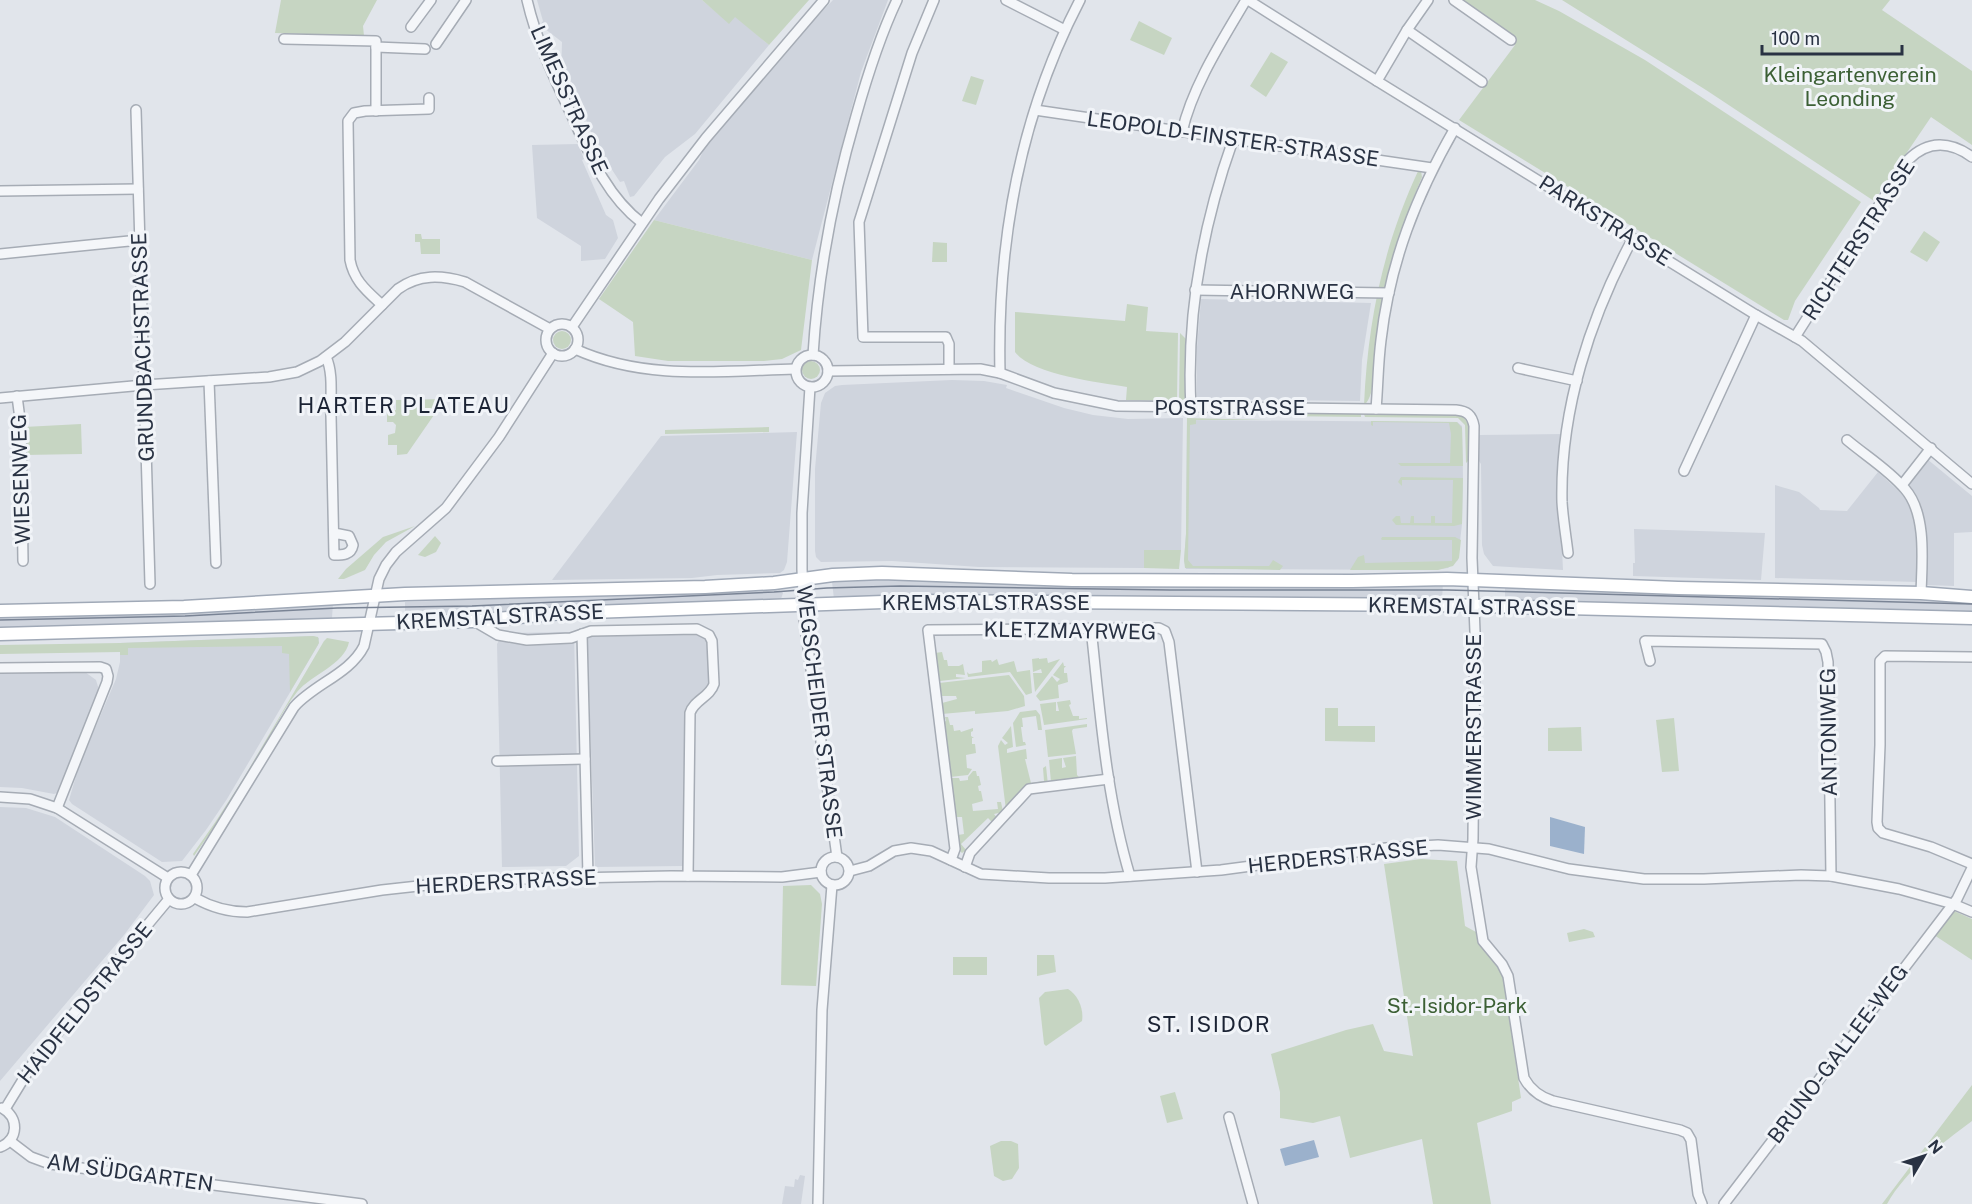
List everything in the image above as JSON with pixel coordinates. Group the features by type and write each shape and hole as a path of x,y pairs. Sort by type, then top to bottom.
{"main road":[{"name":"KREMSTALSTRASSE","path":"0,611 184,607 375,596 705,587 774,583 833,575 882,573 1072,580 1473,580 1678,588 1921,593 1972,597"},
{"name":"KREMSTALSTRASSE","path":"0,634 474,621 562,613 923,601 1474,606 1972,618"}],"street":[{"path":"411,27 430,0"},
{"path":"436,44 466,0"},
{"name":"LIMESSTRASSE","path":"527,0 538,39 588,151 619,201 642,223"},
{"path":"572,327 642,223 706,138 824,0"},
{"path":"813,355 816,301 832,204 867,78 897,0"},
{"path":"934,0 912,53 860,222 862,327 863,337 946,337 949,344 949,369"},
{"path":"1006,0 1065,30"},
{"path":"1000,373 1000,298 1005,244 1015,182 1035,110 1065,30 1080,0"},
{"path":"1182,132 1185,119 1209,66 1247,0 1377,81 1428,0"},
{"path":"1454,0 1511,40"},
{"path":"1407,30 1482,82"},
{"path":"284,39 376,41 376,111"},
{"path":"376,47 425,49"},
{"name":"PARKSTRASSE","path":"1377,81 1795,337"},
{"path":"382,304 359,284 350,260 348,121 354,113 429,110 429,98"},
{"name":"GRUNDBACHSTRASSE","path":"136,110 150,584"},
{"name":"LEOPOLD-FINSTER-STRASSE","path":"1035,110 1432,168"},
{"path":"1376,409 1381,341 1389,293 1409,221 1432,168 1455,128"},
{"path":"1191,408 1191,331 1195,290 1212,205 1233,140"},
{"name":"RICHTERSTRASSE","path":"1972,157 1957,148 1942,144 1927,147 1908,160 1795,337 1972,484"},
{"path":"0,191 138,189"},
{"path":"1568,553 1562,499 1566,442 1577,381 1600,308 1633,238"},
{"path":"0,254 139,240"},
{"path":"0,398 283,375 303,369 326,357 408,282 429,277 465,282 550,329"},
{"name":"AHORNWEG","path":"1195,290 1389,293"},
{"path":"1684,471 1756,315"},
{"path":"560,324 572,327 578,338 575,349 564,356 553,354 546,340 550,329 560,324"},
{"path":"575,349 609,361 657,371 795,369"},
{"path":"191,875 294,707 305,696 355,659 364,646 379,579 386,565 396,552 447,508 499,437 553,354"},
{"path":"813,355 824,360 828,371 823,382 810,387 800,382 795,369 800,360 813,355"},
{"path":"326,357 329,365 334,533"},
{"path":"1518,368 1577,381"},
{"name":"POSTSTRASSE","path":"828,371 980,369 1000,373 1054,393 1095,403 1128,407 1464,411 1470,415 1474,426 1473,580"},
{"path":"209,381 216,563"},
{"name":"WEGSCHEIDER STRASSE","path":"810,387 803,477 802,579 811,675 837,857"},
{"name":"WIESENWEG","path":"17,396 21,428 23,561"},
{"path":"1847,440 1902,485 1912,499 1920,521 1921,593"},
{"path":"1902,485 1931,448"},
{"name":"WIMMERSTRASSE","path":"1472,848 1473,580"},
{"path":"474,621 498,635 526,640 557,640 591,631 697,629 709,635 712,641 714,684 709,693 694,705 690,713 688,876"},
{"path":"1091,628 1109,779 1123,854 1130,876"},
{"name":"KLETZMAYRWEG","path":"951,860 955,849 928,630 1159,628 1168,635 1197,872"},
{"path":"582,634 588,799 588,876"},
{"name":"ANTONIWEG","path":"1650,661 1645,641 1822,644 1828,662 1831,876"},
{"path":"1972,657 1886,656 1880,661 1877,822 1880,831 1928,846 1972,866"},
{"path":"0,668 100,667 108,672 107,682 57,808"},
{"path":"497,760 585,759"},
{"path":"965,867 969,854 1029,789 1109,779"},
{"path":"0,797 30,799 57,808 168,878"},
{"name":"HERDERSTRASSE","path":"850,871 869,866 894,851 911,848 931,851 989,876 1049,878 1197,872 1397,847 1437,845 1489,849 1577,871 1632,878 1670,880 1831,876 1868,882 1953,904 1972,912"},
{"path":"1472,848 1471,867 1483,941 1502,964 1508,976 1526,1082 1547,1099 1687,1133 1691,1140 1698,1194 1702,1204"},
{"name":"WEGSCHEIDER STRASSE","path":"821,872 827,859 837,857 846,862 850,871"},
{"name":"BRUNO-GALLEE-WEG","path":"1724,1204 1953,904 1972,866"},
{"path":"821,872 825,881 832,885 843,883 850,871"},
{"path":"179,872 191,875 198,885 195,898 180,905 169,899 165,889 168,878 179,872"},
{"name":"HERDERSTRASSE","path":"195,898 214,907 247,912 444,882 499,878 782,877 821,872"},
{"path":"818,1204 822,1010 832,885"},
{"name":"HAIDFELDSTRASSE","path":"3,1108 35,1060 169,899"},
{"path":"0,1147 10,1141 15,1130 13,1119 3,1108"},
{"path":"1229,1117 1253,1204"},
{"name":"AM SÜDGARTEN","path":"10,1141 31,1157 50,1164 362,1204"}],"shaded area":[{"path":"537,0 702,0 729,23 735,16 769,45 695,134 665,157 634,196 630,197 624,181 620,182 596,145 569,76 561,78 562,42 540,25 543,21"},
{"path":"833,0 888,0 861,72 812,260 654,220 699,160 706,145 791,44"},
{"path":"578,144 584,159 582,160 606,215 613,220 618,238 605,259 581,261 581,246 537,218 532,145"},
{"path":"1201,299 1371,303 1362,360 1360,401 1197,399 1197,347"},
{"path":"952,380 984,381 1007,385 1006,388 1064,408 1093,415 1128,419 1183,418 1181,550 1144,550 1144,568 979,567 892,561 821,562 816,557 815,551 815,469 821,403 825,393 835,386 842,385"},
{"path":"1187,420 1457,422 1462,426 1463,478 1462,524 1458,560 1448,568 1433,570 1186,569 1184,560"},
{"path":"797,432 787,562 780,573 692,578 552,580 661,436"},
{"path":"1563,434 1561,528 1563,570 1493,566 1484,554 1482,545 1479,435"},
{"path":"1927,459 1972,496 1972,532 1954,533 1954,586 1926,585 1927,537 1924,522 1909,484"},
{"path":"1878,472 1902,494 1917,519 1917,582 1775,578 1775,485 1799,492 1820,510 1847,511"},
{"path":"1634,529 1765,533 1761,580 1633,576"},
{"path":"898,580 1073,585 1443,583 1442,599 834,599 832,582"},
{"path":"1505,587 1921,598 1972,601 1972,612 1505,602"},
{"path":"777,588 783,593 781,599 777,600 472,617 405,618 405,602"},
{"path":"333,603 332,618 0,629 0,615"},
{"path":"574,632 579,856 566,866 502,867 497,644 503,633"},
{"path":"698,634 708,642 711,682 706,690 690,703 686,712 683,866 595,867 587,635"},
{"path":"313,636 319,638 318,645 227,799 182,861 162,862 69,800 79,766 116,679 120,662 120,643"},
{"path":"85,672 96,680 99,690 57,793 0,787 0,673"},
{"path":"0,807 26,808 55,817 145,876 150,881 154,895 124,935 0,1081"},
{"path":"800,1175 805,1176 801,1204 782,1204 785,1186 794,1187 795,1179 798,1180"}],"green space":[{"path":"281,0 377,0 363,26 364,36 275,33"},
{"path":"702,0 809,0 769,45 735,17 729,24"},
{"path":"1458,0 1535,0 1559,11 1645,60 1861,202 1795,301 1788,320 1784,320 1459,120 1515,45 1513,41"},
{"name":"Kleingartenverein Leonding","path":"1562,0 1890,0 1882,10 1972,71 1972,145 1931,117 1874,201 1706,90"},
{"path":"1139,21 1172,38 1164,55 1130,40"},
{"path":"1271,52 1288,62 1266,97 1250,86"},
{"path":"971,76 984,80 976,105 962,101"},
{"path":"1419,169 1422,177 1400,236 1383,297 1376,338 1373,384 1364,405 1369,343 1380,284 1396,226"},
{"path":"654,220 812,260 801,350 782,359 764,361 668,361 635,356 633,322 599,299"},
{"path":"1924,231 1940,242 1927,262 1910,252"},
{"path":"415,234 421,234 422,239 440,239 440,254 421,254 420,242 415,242"},
{"path":"933,242 947,243 947,262 932,262"},
{"path":"1127,304 1148,307 1146,331 1178,333 1177,401 1126,400 1127,387 1050,372 1024,360 1015,352 1015,312 1125,321"},
{"path":"562,331 568,334 571,340 568,346 562,349 556,346 553,340 556,334"},
{"path":"1180,333 1187,340 1187,399 1179,404"},
{"path":"811,361 817,364 820,370 817,376 811,379 805,376 802,370 805,364"},
{"path":"445,399 407,454 397,455 397,445 388,445 388,435 395,433 396,425 393,422 387,422 387,411 396,410 396,400"},
{"path":"1283,413 1361,414 1361,417 1280,416"},
{"path":"1364,414 1456,414 1463,416 1470,427 1469,460 1466,463 1465,425 1458,418 1365,417"},
{"path":"1187,418 1269,420 1196,420 1196,424 1190,425 1188,560 1193,566 1269,566 1273,560 1283,566 1280,570 1185,568"},
{"path":"1371,421 1457,422 1462,428 1463,466 1401,466 1398,463 1450,463 1449,423 1373,422 1373,426"},
{"path":"81,424 82,454 24,455 24,427"},
{"path":"769,427 769,432 665,434 665,430"},
{"path":"1401,477 1463,478 1462,524 1454,526 1396,525 1392,520 1396,516 1400,516 1401,523 1410,523 1411,516 1414,516 1414,523 1431,523 1431,516 1435,516 1435,523 1452,523 1453,480 1402,480 1402,486 1398,482"},
{"path":"415,526 386,542 374,555 365,570 344,579 338,579 346,569 383,537"},
{"path":"435,536 441,543 436,552 425,557 418,555"},
{"path":"1382,537 1455,537 1461,540 1459,558 1453,566 1438,570 1350,570 1358,557 1364,555 1365,563 1452,561 1452,540 1382,540"},
{"path":"1144,550 1181,550 1179,569 1144,568"},
{"path":"318,637 319,643 290,692 289,654 282,653 282,646 128,648 128,655 120,655 120,652 0,654 0,645"},
{"path":"327,638 349,642 346,650 334,663 303,686 291,700 242,785 194,856 193,854 243,779"},
{"path":"942,652 948,666 963,664 965,675 956,674 956,677 966,678 940,681 938,679 935,653"},
{"path":"1047,658 1048,663 1060,659 1035,692 1033,673 1042,673 1041,669 1033,672 1032,659"},
{"path":"997,659 999,665 1014,661 1017,672 1030,670 1032,693 1026,695 1010,672 968,677 967,672 969,674 982,672 982,661 991,660 992,662"},
{"path":"1063,662 1066,666 1064,673 1067,673 1068,682 1058,685 1059,698 1040,701 1036,696 1052,676 1057,682 1060,679 1053,675"},
{"path":"1009,675 1024,696 1025,706 1008,711 942,714 942,703 957,699 956,696 942,696 939,683"},
{"path":"1070,700 1069,705 1073,716 1087,719 1044,725 1040,704 1056,702 1056,711 1059,711 1057,702"},
{"path":"1325,708 1338,708 1338,726 1375,726 1375,742 1325,741"},
{"path":"1036,710 1040,715 1042,730 1038,730 1036,716 1022,718 1023,742 1026,745 1016,747 1013,723 1020,712"},
{"path":"945,717 948,717 954,731 960,730 961,732 973,728 971,736 974,738 972,738 972,744 975,744 976,753 966,755 967,768 972,769 968,775 950,777"},
{"path":"1674,718 1679,771 1662,772 1656,720"},
{"path":"1087,724 1087,727 1072,731 1076,754 1048,757 1045,730"},
{"path":"1011,726 1013,747 1007,749 1007,753 1026,749 1027,759 1025,759 1031,783 1044,781 1043,768 1046,766 1048,785 1025,788 1006,810 998,746 1001,740 1005,745 1008,743 1002,738"},
{"path":"1581,727 1582,751 1548,751 1548,728"},
{"path":"1076,756 1077,775 1079,777 1093,775 1094,779 1051,782 1049,760 1062,758 1062,768 1066,767 1063,758"},
{"path":"973,771 976,771 979,776 981,785 978,786 983,801 972,804 973,811 998,809 997,802 1001,802 1003,812 994,814 998,819 993,823 988,818 961,844 966,850 962,853 958,835 964,834 962,817 955,817 951,778 959,778 960,781 968,780"},
{"name":"St.-Isidor-Park","path":"1421,859 1457,861 1465,926 1476,932 1484,950 1503,975 1521,1098 1512,1102 1512,1111 1477,1123 1491,1204 1433,1204 1422,1139 1350,1158 1340,1116 1313,1123 1280,1118 1280,1092 1271,1054 1346,1030 1373,1024 1384,1051 1413,1056 1384,864"},
{"path":"811,885 820,894 822,904 816,986 781,985 783,886"},
{"path":"1954,911 1972,919 1972,960 1934,935"},
{"path":"1584,929 1593,932 1595,937 1569,942 1567,933"},
{"path":"1037,955 1054,955 1056,972 1037,976"},
{"path":"953,957 987,957 987,975 953,975"},
{"path":"1068,989 1080,1003 1082,1021 1046,1046 1039,998 1045,992"},
{"path":"1972,1085 1972,1121 1925,1158 1904,1180 1887,1204 1882,1204"},
{"path":"1175,1092 1183,1119 1167,1123 1160,1096"},
{"path":"1001,1141 1018,1144 1019,1168 1012,1179 1003,1181 994,1176 990,1146"}],"water":[{"path":"1550,817 1585,827 1584,854 1550,846"},
{"path":"1314,1140 1319,1157 1285,1166 1280,1149"}],"tram line":[{"path":"0,620 185,616 337,608 472,606 900,586 1170,590 1447,590 1972,604"}],"district":[{"name":"HARTER PLATEAU","path":"404,405"},
{"name":"ST. ISIDOR","path":"1209,1024"}]}
